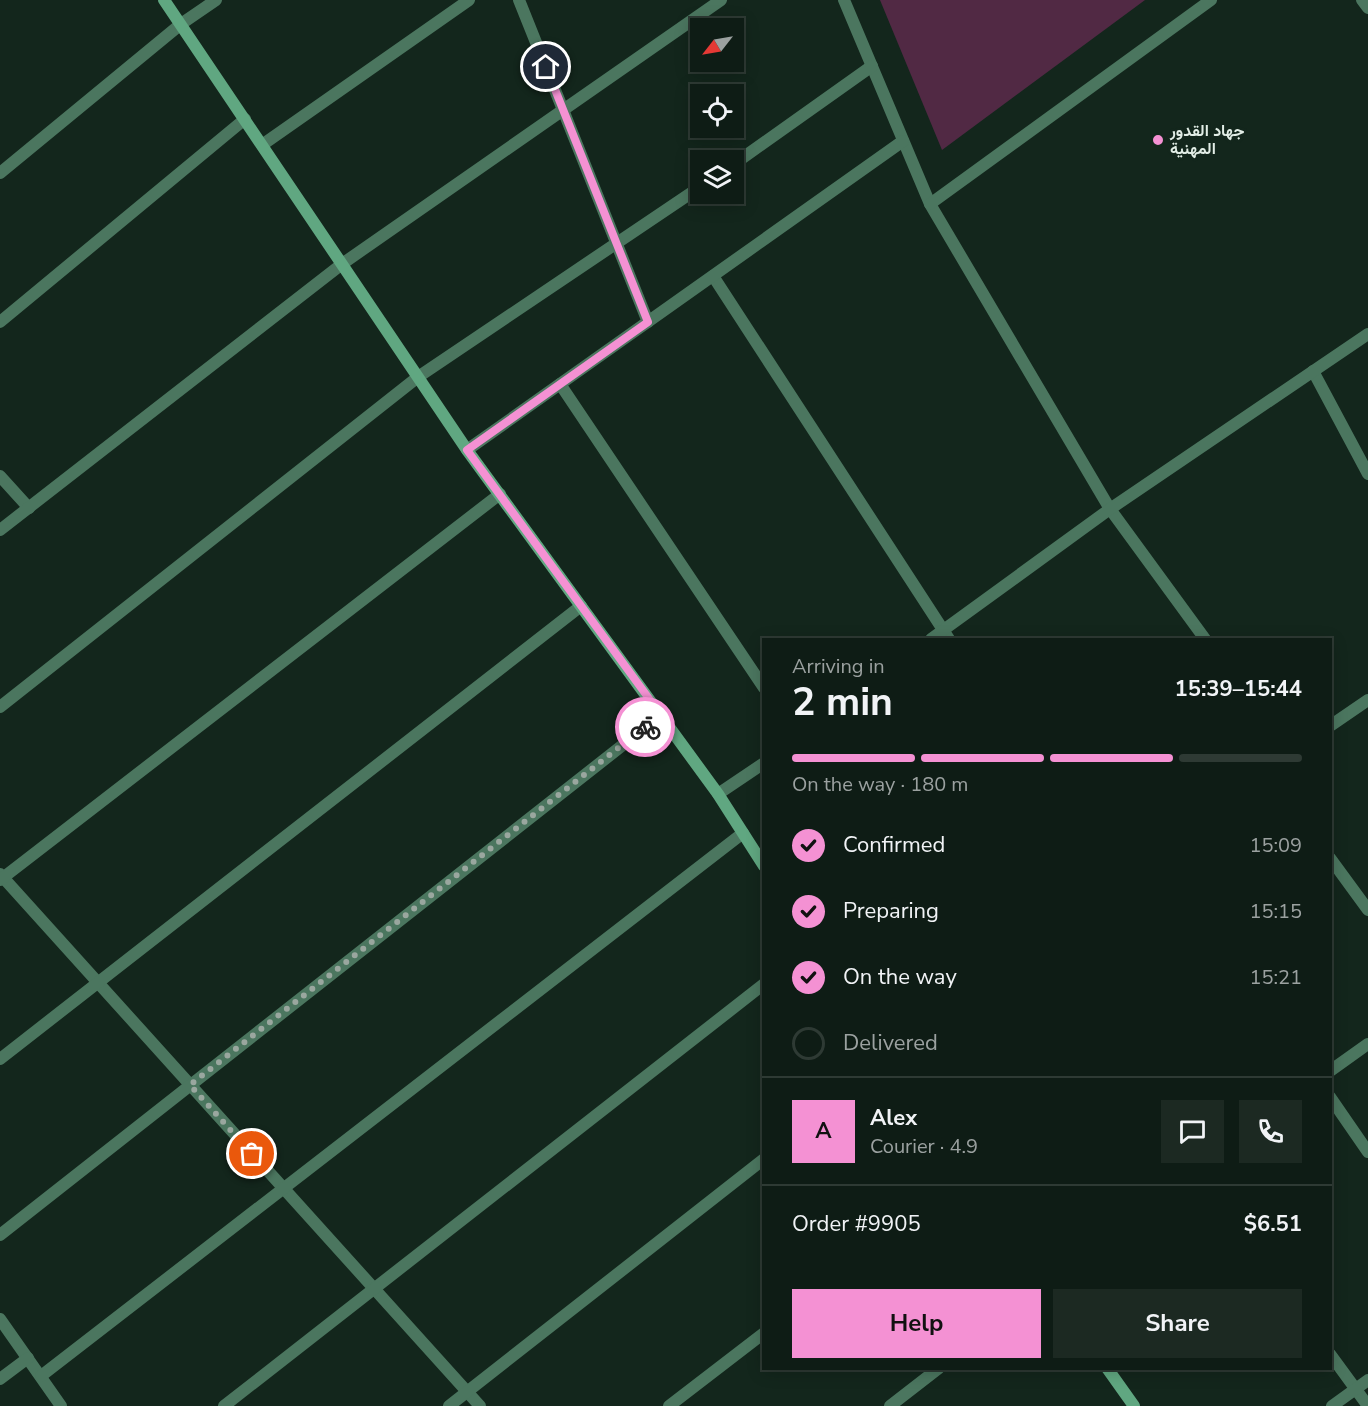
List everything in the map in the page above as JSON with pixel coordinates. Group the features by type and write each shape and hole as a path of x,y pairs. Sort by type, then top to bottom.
{"street":[{"path":"164,0 467,450 718,794 762,863"},
{"path":"0,173 181,24 216,0"},
{"path":"262,145 469,0"},
{"path":"519,0 648,322"},
{"path":"0,530 342,264 721,0"},
{"path":"844,0 930,204 1110,508 1204,638"},
{"path":"930,204 1211,0"},
{"path":"1362,0 1368,8"},
{"path":"744,157 872,66"},
{"path":"0,322 245,119"},
{"path":"467,450 903,141"},
{"path":"0,707 418,377 690,194"},
{"path":"713,276 946,634 1110,508 1368,334"},
{"path":"1313,371 1368,474"},
{"path":"560,384 762,685"},
{"path":"0,476 29,508"},
{"path":"480,1406 1,877 500,494"},
{"path":"0,1059 581,606"},
{"path":"1332,725 1368,700"},
{"path":"0,1235 661,715"},
{"path":"718,794 762,764"},
{"path":"41,1376 743,833"},
{"path":"1332,861 1368,910"},
{"path":"224,1406 762,986"},
{"path":"1332,1070 1368,1044"},
{"path":"1332,1100 1368,1152"},
{"path":"449,1406 762,1161"},
{"path":"0,1319 61,1406"},
{"path":"669,1406 762,1335"},
{"path":"1332,1357 1368,1406"},
{"path":"0,1379 28,1358"},
{"path":"890,1406 936,1370"},
{"path":"1108,1370 1134,1406"},
{"path":"1332,1406 1368,1380"}],"shaded area":[{"path":"880,0 1145,0 942,150"}],"way so far":[{"path":"252,1154 190,1085 645,727"}],"place":[{"name":"جهاد القدور المهنية","path":"1158,140"}],"route":[{"path":"546,67 648,322 467,450 661,715 645,727"}]}
